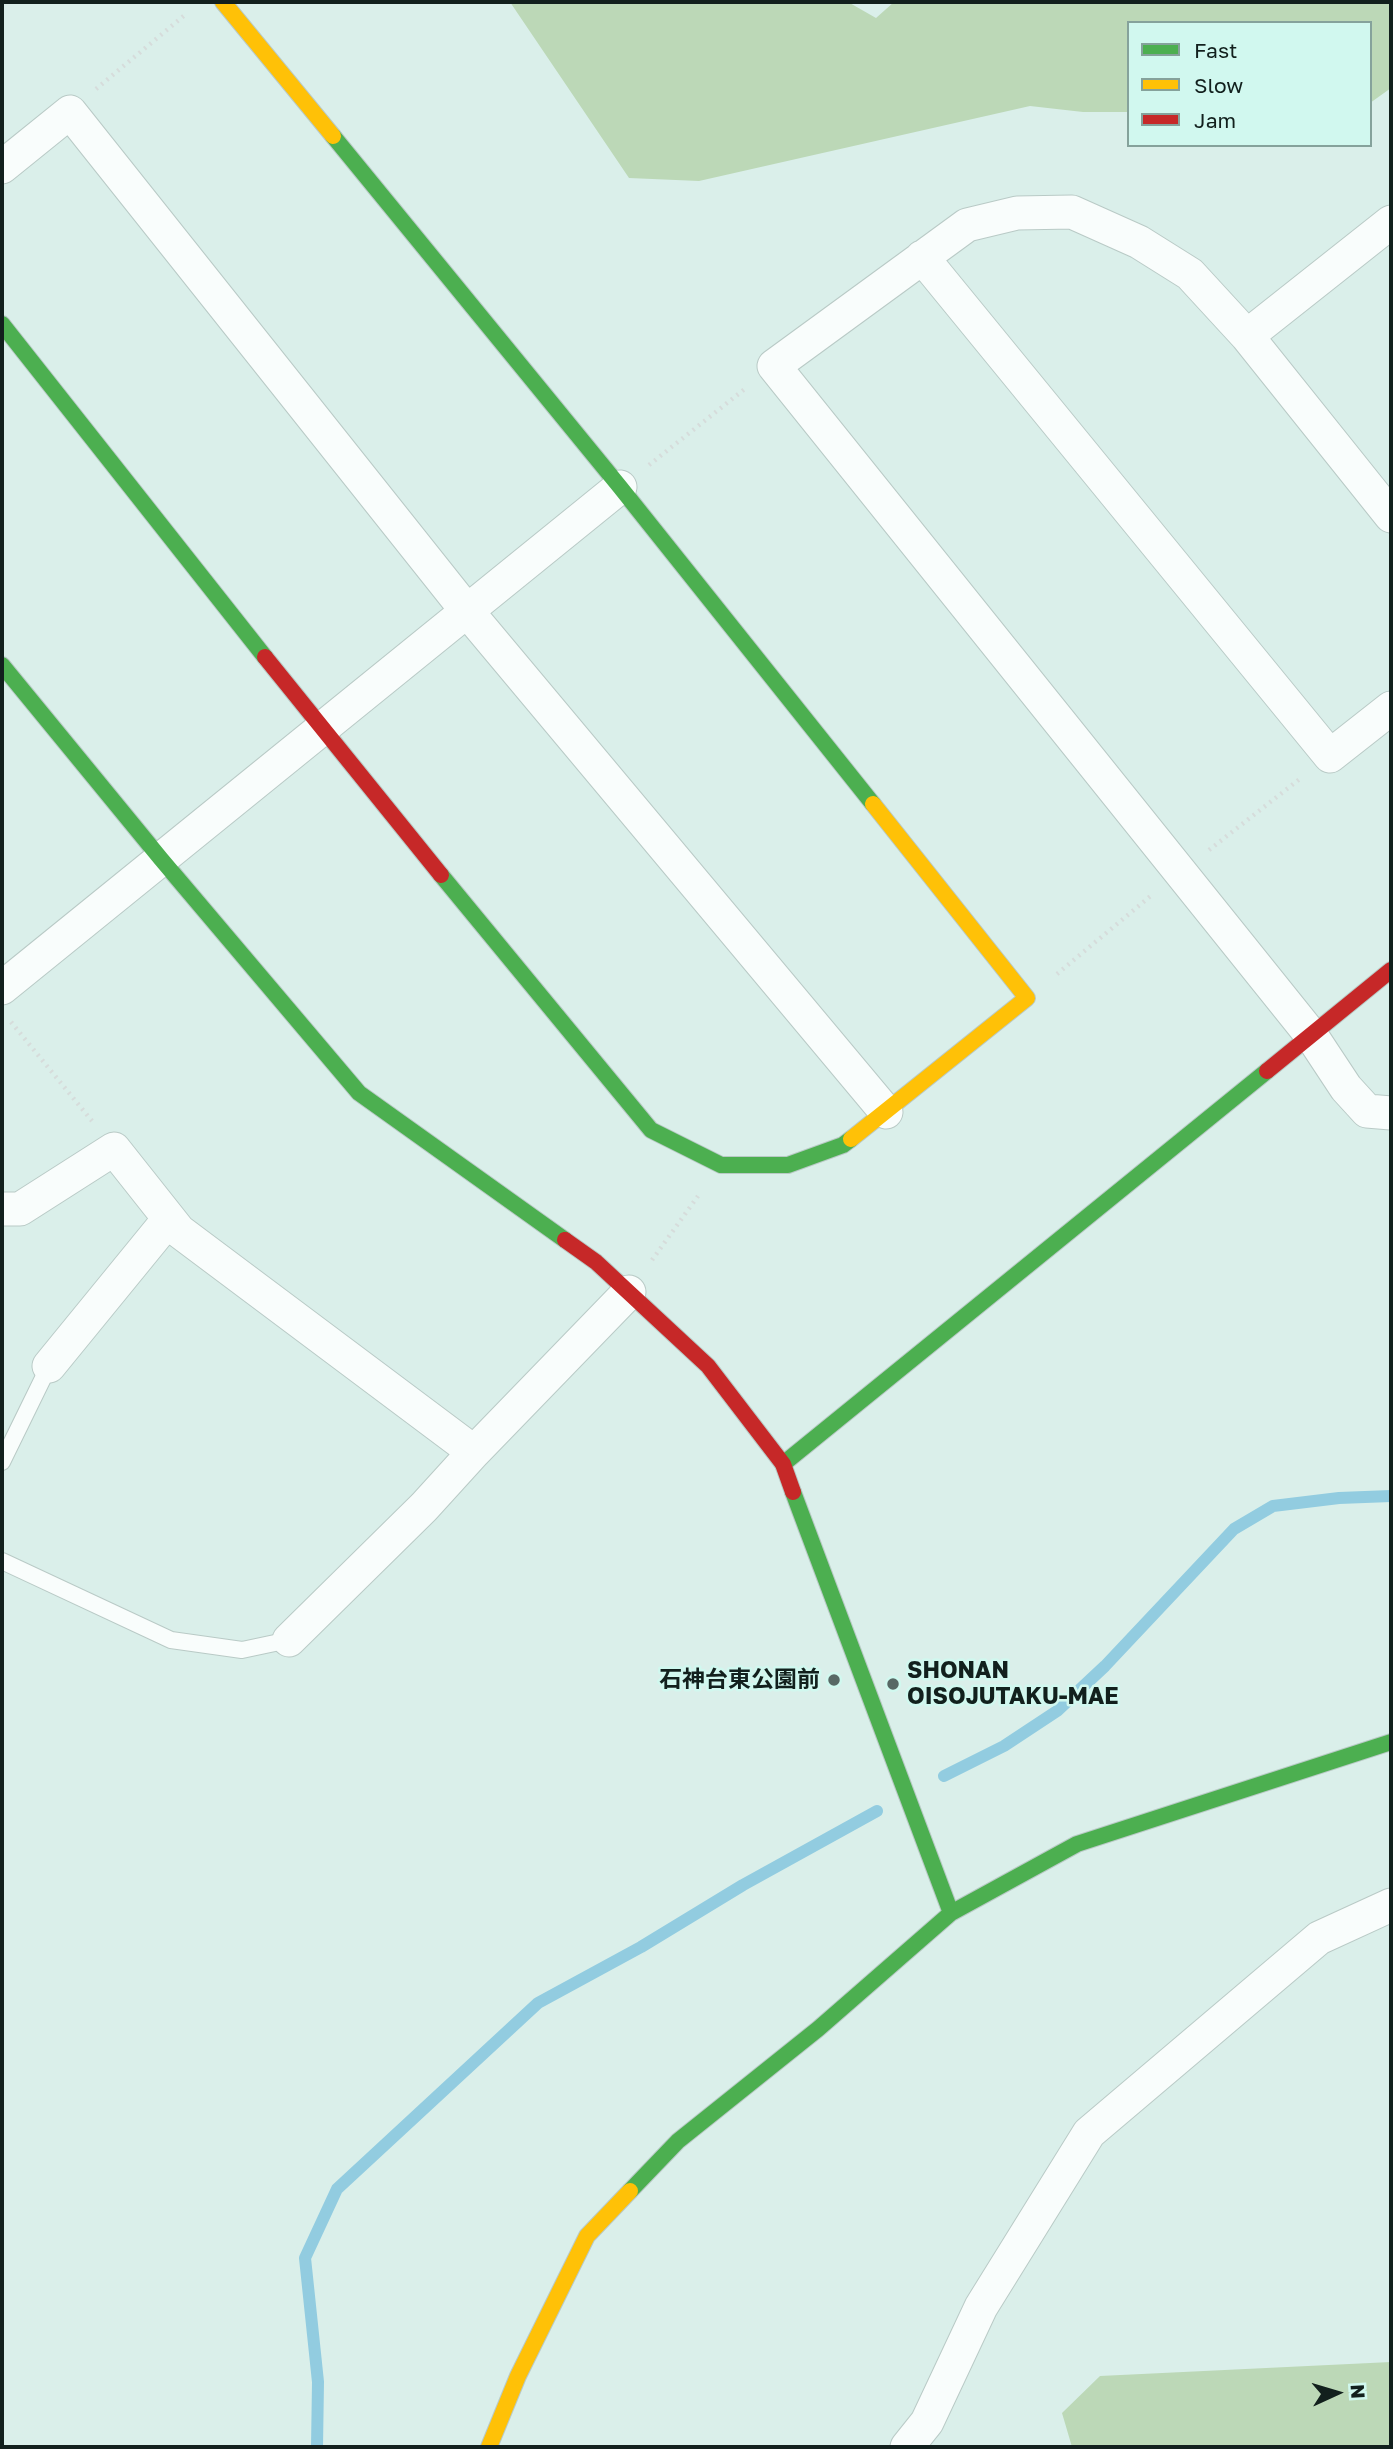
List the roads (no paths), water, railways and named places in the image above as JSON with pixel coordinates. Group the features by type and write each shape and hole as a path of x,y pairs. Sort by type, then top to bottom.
{"street":[{"path":"2,324 322,729 651,1130 721,1165 788,1165 843,1144 1027,998 620,487 223,2"},
{"path":"2,167 70,112 467,611 886,1112"},
{"path":"1391,516 1247,336 1190,274 1139,242 1072,212 1017,214 967,225 774,366 1311,1035 1346,1088 1367,1111 1391,1113"},
{"path":"1247,336 1391,222"},
{"path":"922,257 1330,756 1391,709"},
{"path":"2,988 620,487"},
{"path":"2,664 161,859 359,1093 596,1262 708,1366 783,1464 951,1913"},
{"path":"783,1464 1391,970"},
{"path":"2,1209 20,1209 114,1149 179,1231 474,1452"},
{"path":"49,1366 169,1219"},
{"path":"289,1640 424,1507 629,1292"},
{"path":"489,2447 518,2376 587,2236 678,2141 818,2029 951,1913 1077,1844 1391,1742"},
{"path":"907,2447 926,2422 981,2307 1089,2133 1319,1938 1391,1905"}],"lane":[{"path":"2,1462 49,1366"},
{"path":"2,1561 171,1640 242,1650 289,1640"}],"waterway":[{"path":"944,1776 1004,1746 1057,1711 1105,1666 1234,1529 1273,1506 1339,1498 1391,1496"},
{"path":"317,2447 318,2382 305,2258 337,2189 538,2003 877,1811"}],"place":[{"name":"石神台東公園前","path":"834,1680"},
{"name":"SHONAN OISOJUTAKU-MAE","path":"893,1684"}]}
